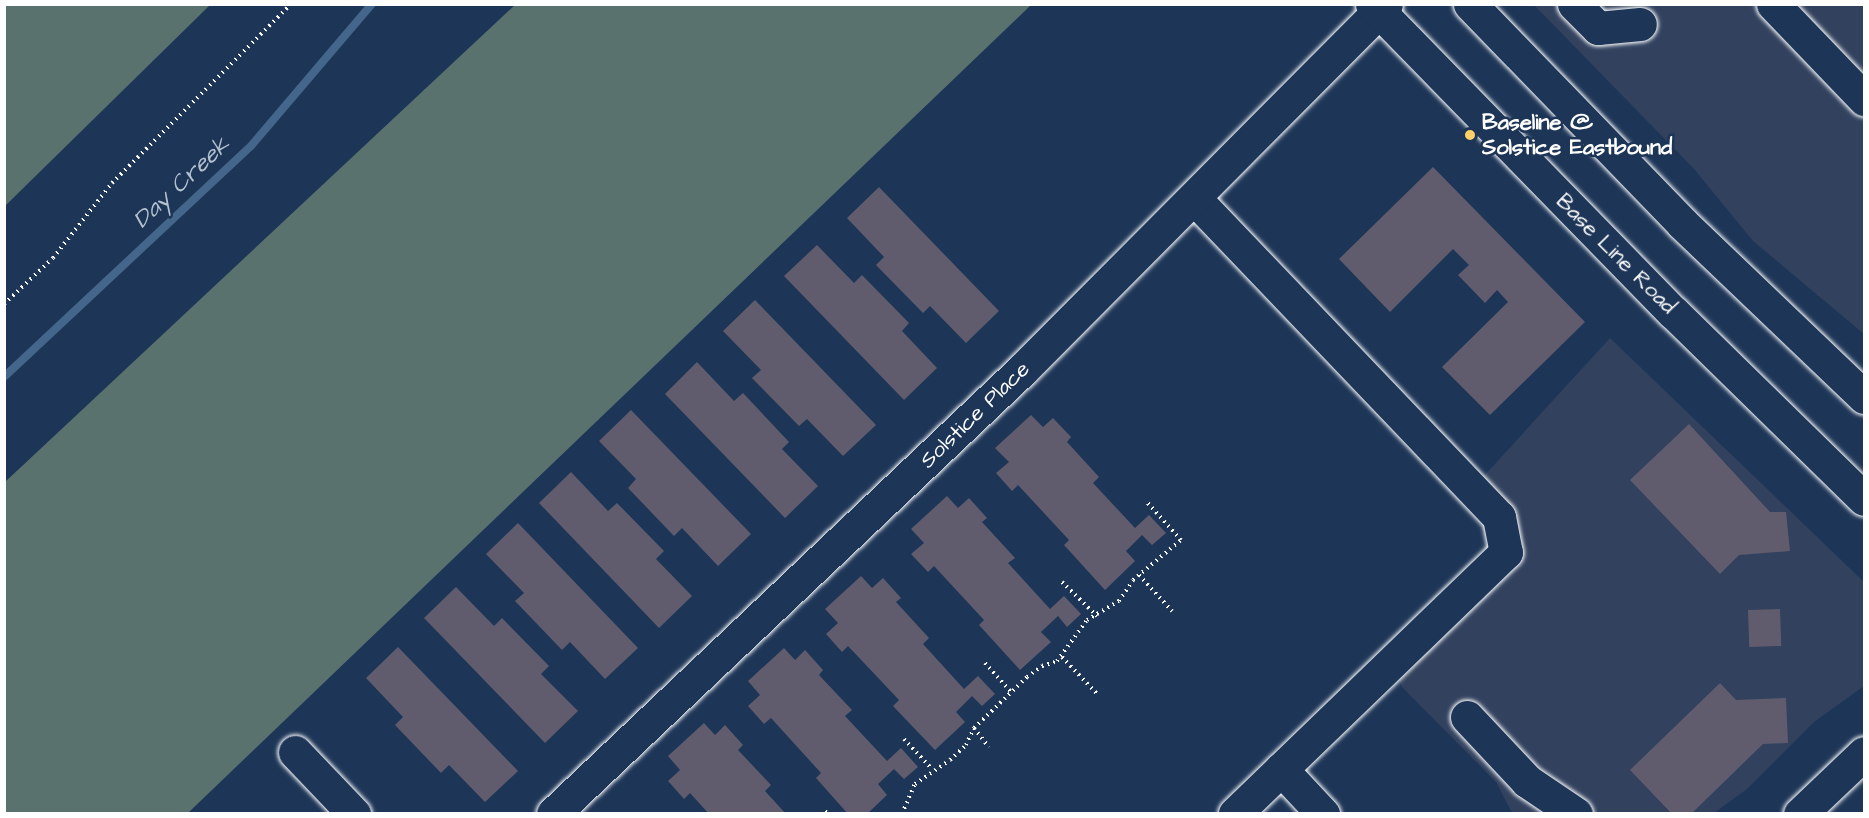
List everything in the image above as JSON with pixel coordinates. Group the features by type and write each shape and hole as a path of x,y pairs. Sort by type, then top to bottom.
{"street":[{"path":"1470,4 1682,223 1864,397"},
{"path":"1574,4 1598,28 1640,24"},
{"path":"1773,4 1864,99"},
{"name":"Solstice Place","path":"553,813 1014,378 1195,199 1379,7"},
{"name":"Base Line Road","path":"1379,7 1665,304 1864,499"},
{"path":"1195,199 1499,517 1506,552 1235,813"},
{"path":"1467,717 1527,781 1576,813"},
{"path":"295,752 337,808"},
{"path":"1800,813 1864,753"},
{"path":"1281,769 1323,813"},
{"path":"1527,781 1539,813"}],"path":[{"path":"4,304 53,258 112,183 291,4"},
{"path":"902,813 915,784 966,745 974,728 1042,666 1062,657 1087,620 1119,601 1139,575 1181,540 1146,501"},
{"path":"1139,575 1172,610"},
{"path":"1062,582 1096,616"},
{"path":"1062,657 1098,695"},
{"path":"985,663 1012,693"},
{"path":"974,728 989,747"},
{"path":"904,739 933,770"},
{"path":"907,806 907,813"}],"shaded area":[{"path":"1534,5 1864,5 1864,334 1753,241 1694,169"},
{"path":"1610,338 1864,582 1864,686 1814,722 1747,789 1714,813 1512,813 1496,782 1402,687 1389,650 1484,560 1487,542 1472,489"}],"green space":[{"path":"5,4 209,4 210,5 5,206"},
{"path":"516,4 1031,5 188,813 5,813 5,482"}],"building":[{"path":"1433,167 1585,322 1490,415 1442,367 1508,302 1497,290 1485,303 1458,275 1469,265 1453,249 1390,312 1339,259"},
{"path":"879,187 999,311 966,343 930,306 923,313 876,265 884,257 847,218"},
{"path":"817,245 854,283 862,275 909,323 902,331 937,368 904,400 784,276"},
{"path":"755,300 876,425 843,456 807,419 799,426 752,378 761,370 723,331"},
{"path":"697,362 734,401 743,393 789,442 782,449 818,486 785,518 665,394"},
{"path":"631,410 751,534 718,566 682,528 674,536 628,488 636,479 599,441"},
{"path":"1031,415 1043,427 1053,418 1071,437 1067,442 1099,477 1093,483 1135,528 1149,515 1166,533 1152,545 1142,535 1126,551 1135,561 1105,590 1064,545 1069,540 1018,485 1012,491 996,473 1009,462 995,448"},
{"path":"1689,424 1770,512 1786,512 1790,551 1739,555 1720,574 1630,480"},
{"path":"571,472 608,511 617,503 664,551 656,559 692,596 659,628 539,503"},
{"path":"947,496 958,508 969,498 987,518 982,522 1015,558 1008,563 1050,609 1064,596 1081,614 1067,627 1058,616 1041,632 1051,642 1020,670 979,625 984,620 934,566 928,572 911,554 924,543 911,529"},
{"path":"518,523 638,648 605,679 570,642 562,650 515,601 524,593 486,554"},
{"path":"861,576 872,588 883,578 901,598 896,602 929,638 923,644 964,689 978,676 995,694 982,706 972,696 956,712 965,722 935,750 893,706 899,700 848,646 842,652 826,634 838,623 825,609"},
{"path":"456,587 494,626 502,618 549,666 541,674 578,711 545,743 424,618"},
{"path":"1780,609 1781,646 1749,647 1748,610"},
{"path":"398,647 518,771 485,802 449,765 441,773 395,725 403,717 366,678"},
{"path":"784,648 795,660 805,650 823,670 819,675 852,710 845,716 887,761 901,748 918,767 904,779 894,769 878,784 887,795 867,814 848,814 816,778 821,773 771,718 764,724 748,706 760,695 748,681"},
{"path":"1720,683 1736,700 1786,698 1788,743 1763,744 1691,814 1672,814 1630,770"},
{"path":"704,723 715,735 725,725 743,745 738,750 771,785 765,791 786,814 709,814 690,793 684,799 668,781 680,770 668,756"}],"waterway":[{"name":"Day Creek","path":"4,377 251,146 372,4"}],"place":[{"name":"Baseline @ Solstice Eastbound","path":"1470,135"}]}
